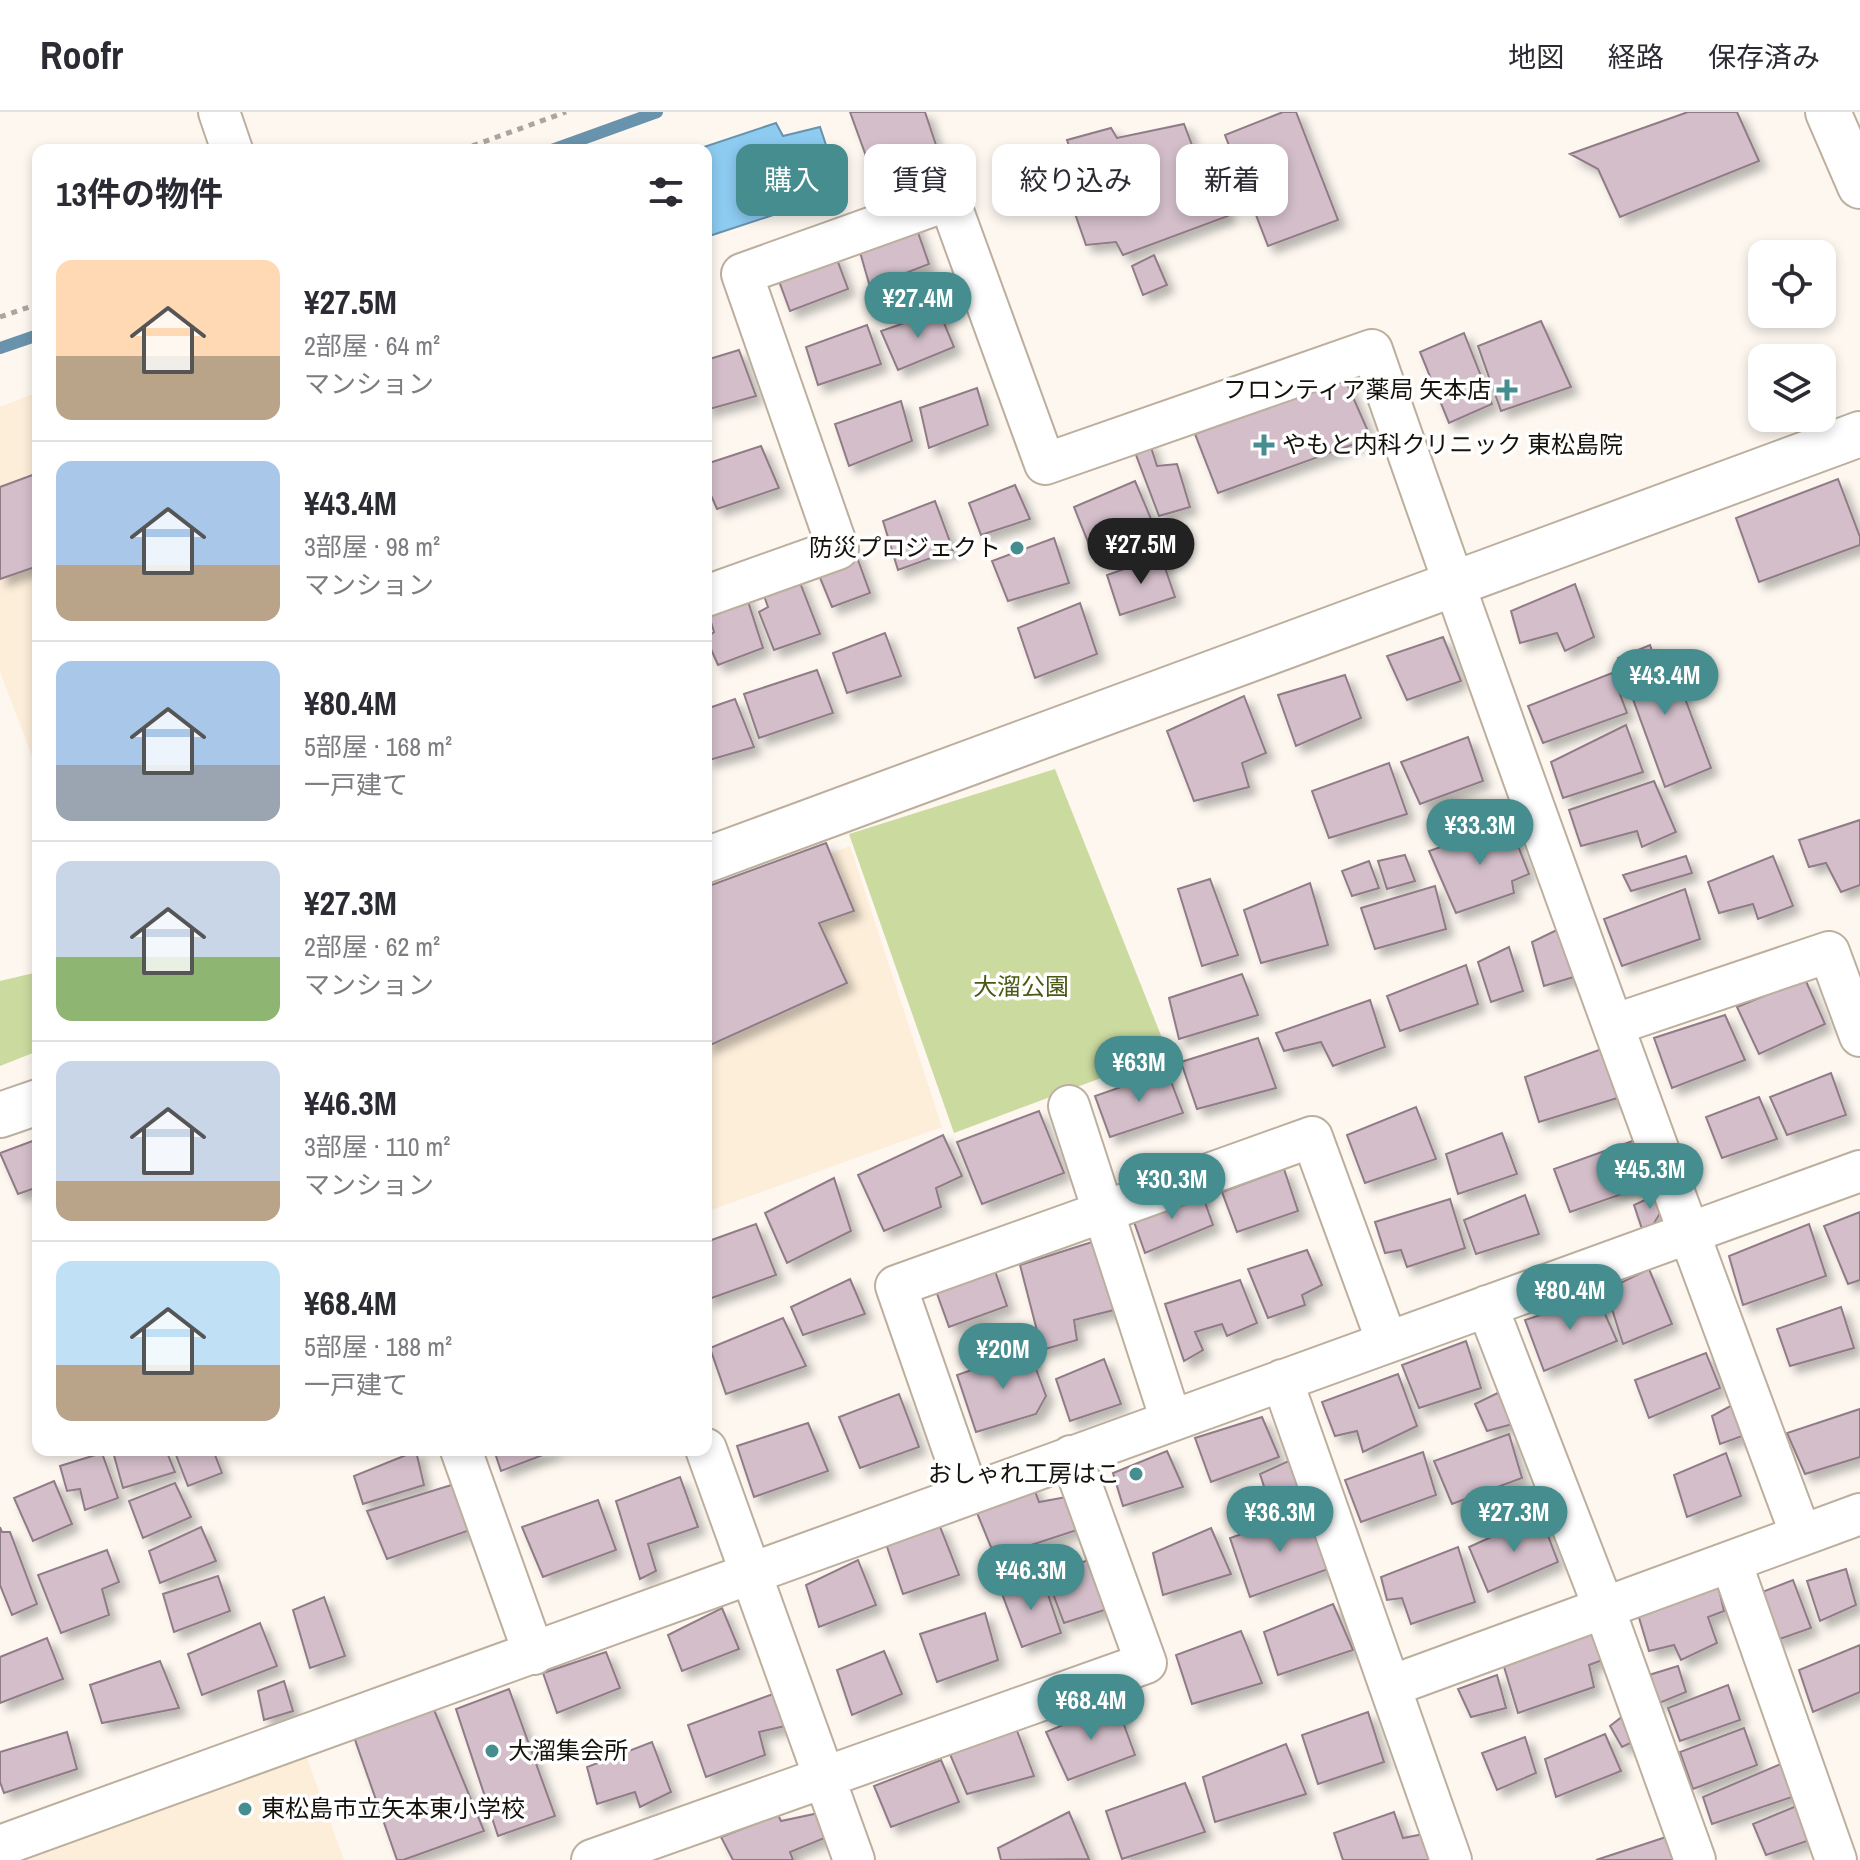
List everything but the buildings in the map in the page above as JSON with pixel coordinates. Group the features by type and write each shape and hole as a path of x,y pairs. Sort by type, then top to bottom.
{"street":[{"path":"219,112 230,144"},
{"path":"1828,112 1860,186"},
{"path":"712,594 838,549 742,274 949,200 1045,464 1372,350 1688,1233 1801,1535"},
{"path":"712,858 1860,434"},
{"path":"1613,1025 1829,952 1860,1036"},
{"path":"0,1115 32,1104"},
{"path":"1069,1106 1171,1420"},
{"path":"968,1493 896,1286 1312,1137 1387,1342"},
{"path":"0,1846 1860,1171"},
{"path":"1487,1306 1604,1608 1695,1860"},
{"path":"1282,1380 1451,1860"},
{"path":"463,1456 534,1654"},
{"path":"709,1456 854,1860"},
{"path":"592,1860 1146,1663 1071,1456"},
{"path":"1391,1686 1860,1514"},
{"path":"1731,1562 1836,1860"}],"path":[{"path":"478,144 566,112"},
{"path":"0,317 32,306"}],"shaded area":[{"path":"32,394 32,756 0,672 0,407"},
{"path":"850,846 942,1127 712,1210 712,897"},
{"name":"東松島市立矢本東小学校","path":"307,1758 344,1860 22,1860"}],"green space":[{"name":"大溜公園","path":"1055,769 1168,1053 954,1133 849,834"},
{"path":"32,973 32,1053 0,1066 0,981"}],"water":[{"path":"776,123 783,136 820,127 826,144 736,144 736,216 770,216 712,235 712,144"}],"waterway":[{"path":"569,144 657,112"},
{"path":"0,348 32,337"}],"place":[{"name":"フロンティア薬局 矢本店","path":"1507,390"},
{"name":"やもと内科クリニック 東松島院","path":"1264,445"},
{"name":"防災プロジェクト","path":"1017,548"},
{"name":"おしゃれ工房はこ","path":"1136,1474"},
{"name":"大溜集会所","path":"492,1751"},
{"name":"東松島市立矢本東小学校","path":"245,1809"}]}
